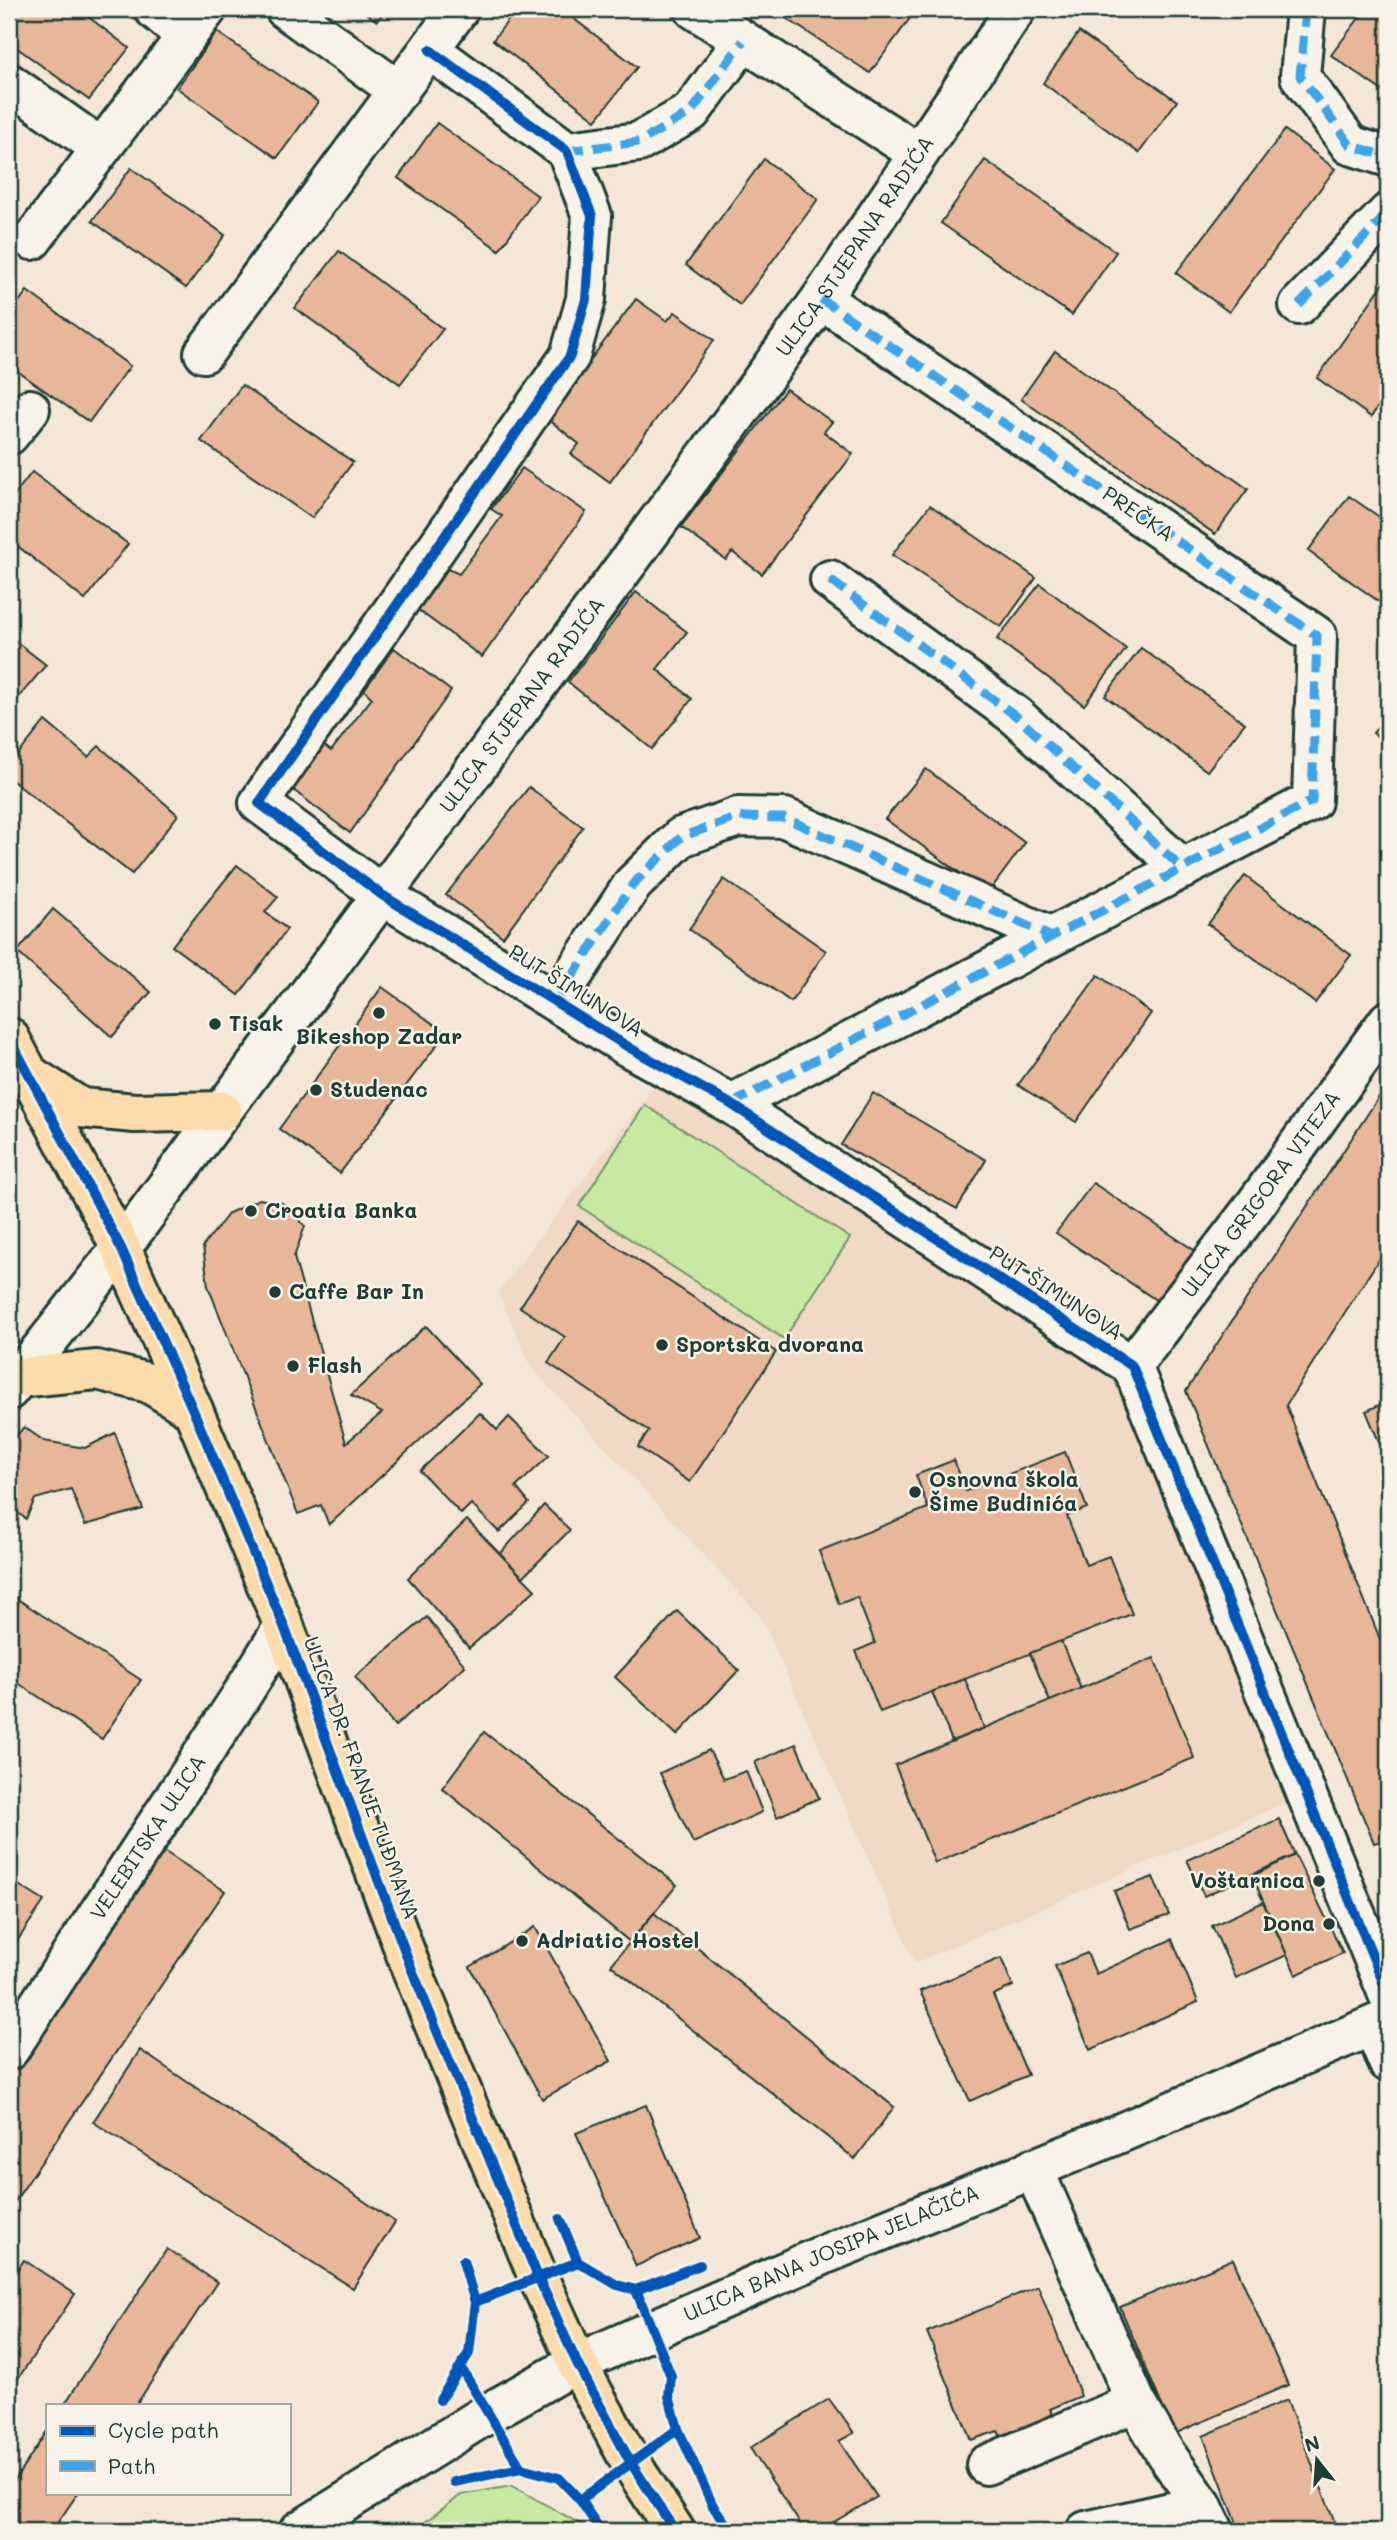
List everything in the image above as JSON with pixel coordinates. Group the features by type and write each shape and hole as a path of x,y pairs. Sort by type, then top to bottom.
{"main road":[{"name":"ULICA DR. FRANJE TUĐMANA","path":"9,1037 121,1248 193,1410 284,1626 410,1965 533,2267 578,2363 631,2463 675,2531"},
{"path":"26,1073 81,1108 135,1114 222,1111"},
{"path":"14,1384 97,1370 149,1383 193,1410"}],"street":[{"path":"32,240 196,22 154,9"},
{"path":"285,9 399,91"},
{"path":"204,353 459,9"},
{"path":"694,9 918,153"},
{"name":"ULICA STJEPANA RADIĆA","path":"14,1384 121,1248 821,299 1016,9"},
{"path":"1306,9 1300,76 1350,145 1388,157"},
{"path":"430,50 567,151 639,142 691,112 743,41"},
{"path":"9,83 101,148"},
{"name":"PUT ŠIMUNOVA","path":"567,151 592,216 586,299 570,356 259,803 382,895 630,1048 731,1104 1132,1366 1383,2013 1388,2062"},
{"path":"1298,305 1388,214"},
{"name":"PREČKA","path":"821,299 1317,636 1312,801 1183,869"},
{"path":"731,1104 1183,869 1016,716 830,580"},
{"path":"556,1002 633,884 681,837 737,817 785,818 1050,936"},
{"name":"ULICA GRIGORA VITEZA","path":"1132,1366 1253,1208 1388,1021"},
{"name":"VELEBITSKA ULICA","path":"9,2050 284,1626"},
{"name":"ULICA BANA JOSIPA JELAČIĆA","path":"299,2531 490,2412 578,2363 823,2255 1033,2168 1383,2013"},
{"path":"1033,2168 1136,2402 1165,2453 1208,2518 1086,2531"},
{"path":"986,2465 1136,2402"}],"shaded area":[{"name":"Osnovna škola Šime Budinića","path":"658,1081 727,1126 1132,1366 1306,1794 915,1963 761,1617 531,1367 498,1292"}],"green space":[{"path":"645,1105 850,1238 784,1339 579,1206"},
{"path":"512,2486 593,2531 413,2531 461,2495"}],"building":[{"path":"9,9 78,9 129,48 89,100 9,42"},
{"path":"360,9 386,9 377,21"},
{"path":"517,9 561,9 637,67 596,120 493,40"},
{"path":"772,9 898,9 911,17 870,73"},
{"path":"1366,9 1388,9 1388,95 1331,55"},
{"path":"217,32 318,102 277,158 177,88"},
{"path":"1079,32 1177,101 1139,153 1043,83"},
{"path":"437,123 538,196 499,250 398,178"},
{"path":"1285,130 1335,169 1229,312 1176,273"},
{"path":"764,159 818,199 740,305 686,265"},
{"path":"985,160 1116,252 1072,315 941,223"},
{"path":"131,168 225,235 186,288 92,221"},
{"path":"339,251 443,329 400,384 295,308"},
{"path":"1388,277 1388,392 1371,417 1317,378"},
{"path":"27,291 130,366 89,422 9,365 9,315"},
{"path":"636,299 667,321 675,312 714,340 610,482 571,454 579,444 547,418"},
{"path":"1055,351 1248,489 1215,534 1021,399"},
{"path":"242,385 353,462 312,518 201,441"},
{"path":"786,389 832,422 824,432 853,454 762,574 732,552 726,560 681,527"},
{"path":"522,468 586,512 482,657 418,610 448,569 459,574 502,516 491,509"},
{"path":"32,472 128,544 85,600 9,539 9,502"},
{"path":"1349,496 1388,523 1388,608 1308,551"},
{"path":"930,505 1036,578 1001,627 892,555"},
{"path":"1040,584 1126,649 1084,705 997,639"},
{"path":"636,592 687,632 657,669 692,699 652,749 568,682"},
{"path":"9,636 46,665 9,709"},
{"path":"394,648 451,691 350,833 288,786 321,743 331,751 372,698 364,690"},
{"path":"1141,648 1245,723 1207,771 1105,696"},
{"path":"1388,714 1388,744 1373,733"},
{"path":"45,721 88,757 99,746 178,815 132,874 9,778 9,766"},
{"path":"926,769 1025,843 988,893 885,819"},
{"path":"529,787 583,827 503,937 446,895"},
{"path":"237,865 278,897 265,912 287,929 239,995 172,946"},
{"path":"1245,876 1351,955 1315,1003 1208,924"},
{"path":"724,879 826,951 791,1002 689,929"},
{"path":"53,909 151,992 112,1037 17,952"},
{"path":"1098,975 1151,1013 1076,1122 1018,1085"},
{"path":"382,987 446,1033 340,1173 279,1129"},
{"path":"1388,1083 1388,1245 1286,1405 1388,1659 1388,1839 1374,1843 1186,1391"},
{"path":"873,1093 986,1160 957,1209 841,1145"},
{"path":"1093,1183 1200,1254 1165,1306 1056,1233"},
{"path":"259,1199 282,1203 305,1226 294,1257 346,1443 382,1413 351,1395 426,1326 480,1384 329,1525 321,1505 298,1514 208,1286 203,1246 229,1213"},
{"name":"Sportska dvorana","path":"578,1221 776,1352 690,1482 638,1447 649,1431 548,1363 565,1337 520,1307"},
{"path":"1388,1401 1388,1463 1366,1411"},
{"path":"480,1413 497,1430 509,1417 549,1456 516,1487 529,1503 499,1532 471,1504 461,1514 420,1471"},
{"path":"24,1427 44,1441 85,1448 115,1433 143,1509 85,1525 71,1489 35,1499 26,1519 9,1506 9,1444"},
{"path":"1065,1452 1087,1508 1067,1516 1086,1565 1109,1556 1132,1614 880,1712 856,1651 875,1643 857,1597 839,1604 819,1551 928,1508 916,1475 954,1460 966,1491"},
{"path":"544,1505 570,1530 523,1577 500,1554"},
{"path":"467,1520 535,1590 469,1648 408,1578"},
{"path":"16,1598 141,1680 102,1739 9,1677 9,1610"},
{"path":"677,1611 739,1670 677,1735 615,1677"},
{"path":"427,1617 465,1666 395,1726 355,1677"},
{"path":"1061,1641 1081,1689 1050,1702 1030,1653"},
{"path":"1154,1658 1194,1758 935,1863 895,1765"},
{"path":"965,1679 984,1728 952,1741 932,1692"},
{"path":"484,1732 677,1885 630,1942 442,1788"},
{"path":"796,1744 819,1798 777,1817 755,1762"},
{"path":"709,1750 724,1779 746,1771 762,1812 693,1843 660,1773"},
{"path":"1279,1819 1295,1855 1204,1896 1187,1860"},
{"path":"156,1846 225,1891 9,2210 9,2068"},
{"path":"1295,1855 1343,1953 1296,1975 1252,1876"},
{"path":"1153,1877 1169,1915 1130,1929 1114,1891"},
{"path":"9,1879 44,1901 9,1953"},
{"path":"1263,1902 1287,1955 1236,1978 1212,1926"},
{"path":"654,1913 894,2107 855,2159 611,1965"},
{"path":"535,1927 611,2061 542,2099 470,1967"},
{"path":"1172,1939 1198,2002 1090,2050 1055,1966 1087,1953 1096,1974"},
{"path":"1001,1958 1013,1986 993,1995 1028,2075 970,2101 920,1991"},
{"path":"140,2050 395,2222 353,2288 93,2122"},
{"path":"646,2105 700,2238 636,2266 576,2133"},
{"path":"167,2249 217,2282 137,2404 65,2404"},
{"path":"1233,2259 1288,2385 1174,2434 1120,2307"},
{"path":"24,2260 75,2294 9,2392 9,2282"},
{"path":"1038,2286 1081,2396 1050,2409 1055,2419 1003,2441 998,2431 971,2440 927,2332"},
{"path":"829,2399 854,2433 839,2441 877,2497 818,2531 805,2531 750,2448"},
{"path":"1287,2400 1336,2526 1322,2531 1240,2531 1203,2436"},
{"path":"46,2433 46,2494 77,2494 52,2531 9,2531 9,2489"}],"marked path":[{"path":"1306,9 1300,76 1350,145 1388,157"},
{"path":"567,151 639,142 691,112 743,41"},
{"path":"1299,305 1388,213"},
{"path":"731,1104 1312,801 1317,636 821,299"},
{"path":"830,580 1016,716 1183,869"},
{"path":"556,1001 633,884 681,837 738,817 785,818 1050,936"}],"cycle path":[{"path":"430,50 567,151 592,216 586,299 570,356 259,803 382,895 630,1048 731,1104 1132,1366 1388,1994"},
{"path":"9,1037 121,1248 193,1410 284,1626 410,1965 538,2277 577,2363 631,2463 675,2531"},
{"path":"560,2219 578,2262 617,2285 636,2290 700,2265"},
{"path":"440,2400 469,2353 475,2302 463,2261"},
{"path":"475,2302 578,2262"},
{"path":"636,2290 671,2376 669,2396 678,2429 713,2506 731,2531"},
{"path":"461,2368 521,2468"},
{"path":"580,2500 678,2429"},
{"path":"454,2482 521,2468 559,2478 580,2500 601,2531"}],"place":[{"name":"Bikeshop Zadar","path":"379,1013"},
{"name":"Tisak","path":"215,1024"},
{"name":"Studenac","path":"316,1090"},
{"name":"Croatia Banka","path":"251,1211"},
{"name":"Caffe Bar In","path":"275,1292"},
{"name":"Sportska dvorana","path":"662,1345"},
{"name":"Flash","path":"293,1366"},
{"name":"Osnovna škola Šime Budinića","path":"915,1492"},
{"name":"Voštarnica","path":"1319,1881"},
{"name":"Dona","path":"1329,1924"},
{"name":"Adriatic Hostel","path":"522,1941"}]}
